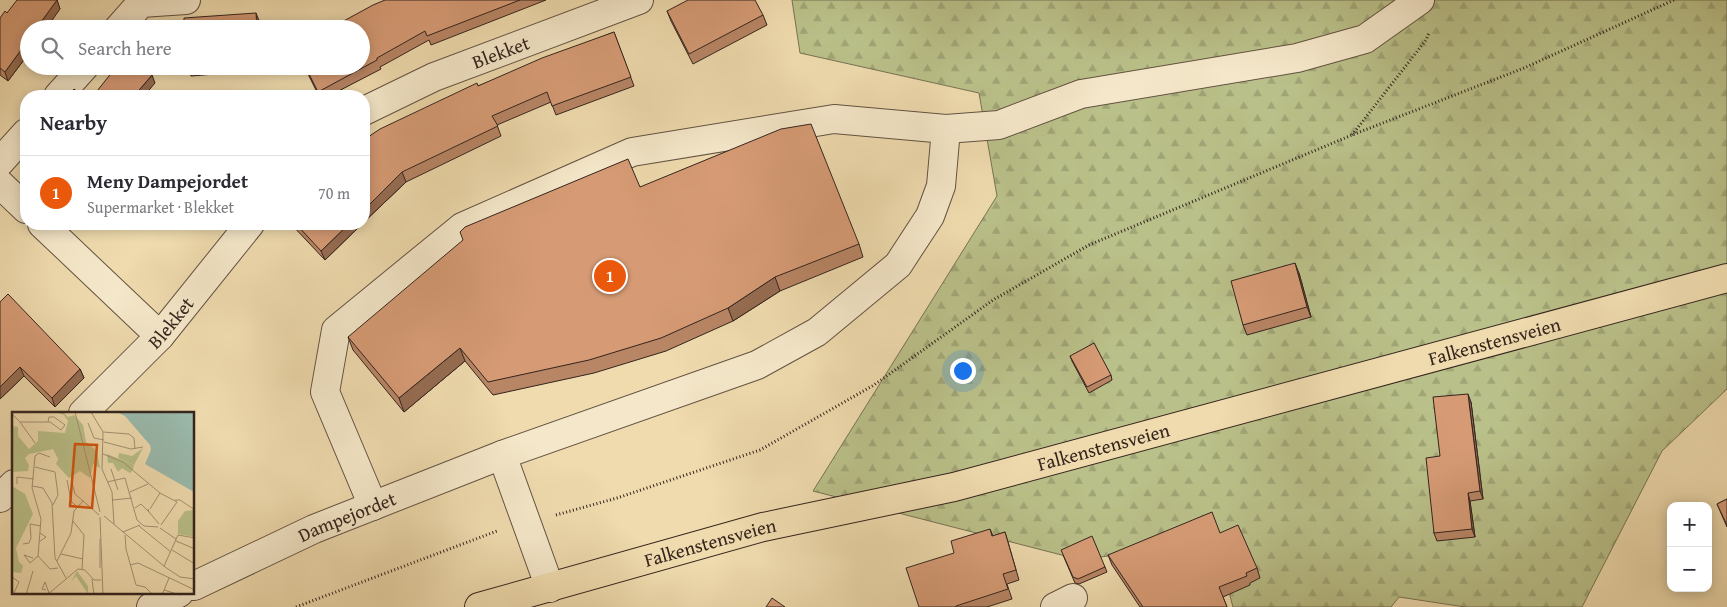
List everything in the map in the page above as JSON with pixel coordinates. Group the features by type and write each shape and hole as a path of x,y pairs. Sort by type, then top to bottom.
{"main road":[{"name":"Falkenstensveien","path":"478,607 763,527 992,477 1727,278"}],"street":[{"path":"125,20 139,1 186,0"},
{"name":"Blekket","path":"370,108 434,76 639,0"},
{"path":"373,506 325,392 336,330 462,228 632,152 834,119 946,129 999,125 1081,94 1297,58 1365,39 1420,0"},
{"path":"63,90 77,75"},
{"name":"Dampejordet","path":"195,586 314,529 502,455 757,365 817,332 898,265 930,216 940,186 946,129"},
{"path":"0,162 20,140"},
{"path":"0,184 20,203"},
{"path":"48,230 160,336"},
{"name":"Blekket","path":"85,412 160,336 245,230"},
{"path":"502,455 550,588"},
{"path":"0,498 12,486"},
{"path":"151,607 178,594"}],"path":[{"path":"296,607 482,535 617,498 760,450 874,385 993,300 1089,245 1352,135 1524,68 1674,0"},
{"path":"1352,135 1426,40 1433,24"}],"green space":[{"path":"792,0 1727,0 1727,389 1662,451 1582,607 1465,607 1399,597 1391,607 1233,607 1215,540 1081,560 813,491 997,196 979,93 800,53"}],"building":[{"path":"17,0 57,0 43,20 20,20 20,51 5,72 0,68 0,18 5,11 7,13"},
{"path":"385,0 520,0 427,36 425,31 370,64 370,20 346,20"},
{"path":"688,0 755,0 763,15 689,54 667,11"},
{"path":"256,13 256,20 184,20 184,18"},
{"path":"614,32 631,77 552,106 547,92 492,116 498,126 402,172 370,204 371,135 477,83 478,86 542,58"},
{"path":"110,75 152,75 139,90 98,90"},
{"path":"310,75 349,75 322,90 317,90"},
{"path":"811,124 859,244 775,277 728,308 661,338 589,360 488,382 460,348 399,398 348,337 463,240 460,232 465,227 628,159 640,187 781,129"},
{"path":"302,230 343,230 321,251"},
{"path":"1295,263 1307,307 1243,325 1231,281"},
{"path":"8,294 80,369 52,398 20,367 0,387 0,302"},
{"path":"1094,343 1111,375 1087,387 1070,356"},
{"path":"1468,394 1480,491 1468,493 1472,529 1434,533 1426,458 1440,456 1433,397"},
{"path":"1727,499 1727,525 1717,504"},
{"path":"1212,512 1220,533 1238,525 1257,568 1246,573 1247,576 1219,587 1227,607 1143,607 1108,555"},
{"path":"990,529 992,536 1005,532 1016,570 1003,574 1008,589 956,607 919,607 906,568 954,553 951,541"},
{"path":"1092,536 1105,567 1078,579 1073,577 1061,550"},
{"path":"772,598 785,607 766,607"}],"place":[{"name":"Meny Dampejordet","path":"610,276"}]}
